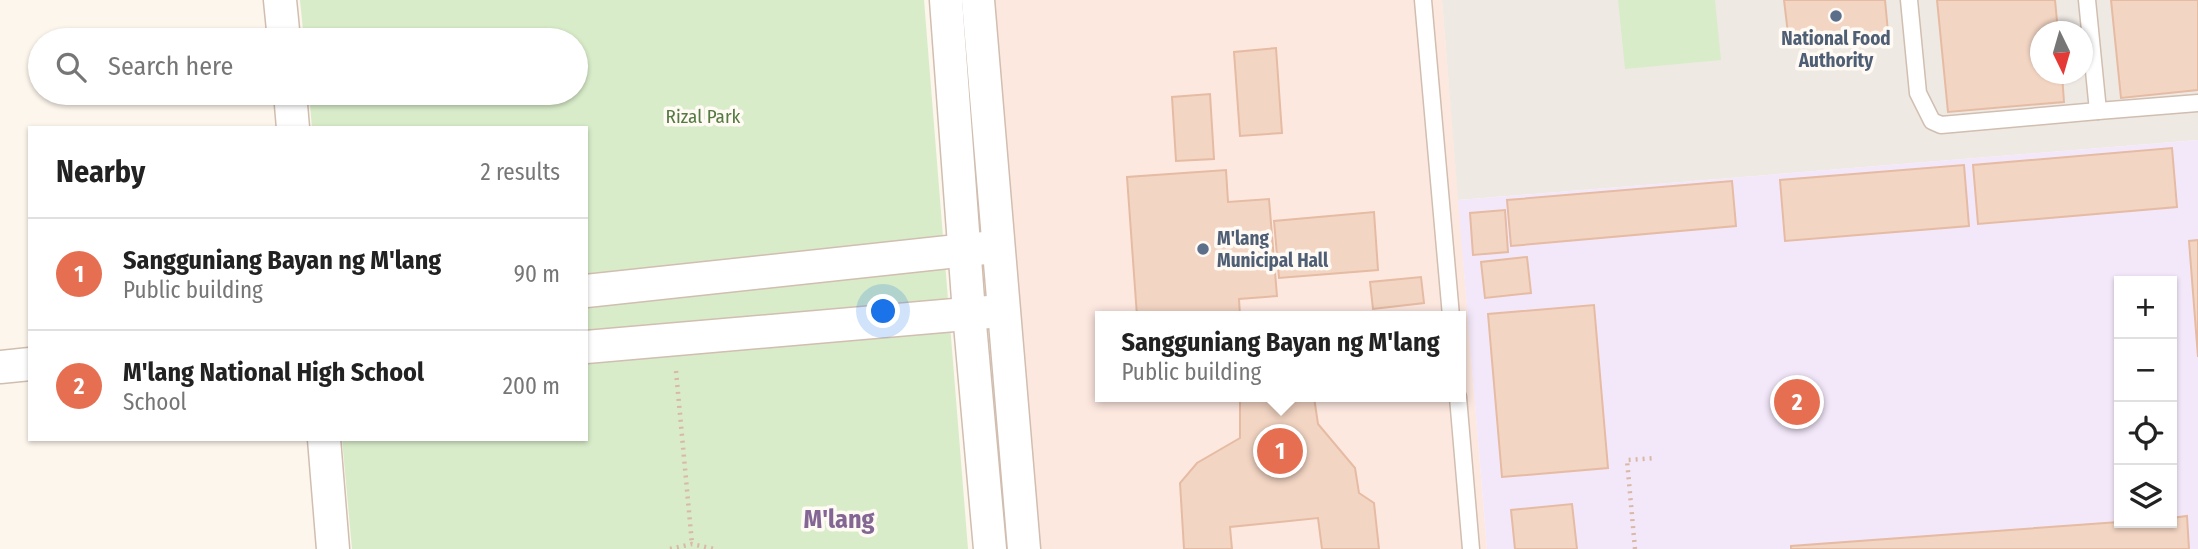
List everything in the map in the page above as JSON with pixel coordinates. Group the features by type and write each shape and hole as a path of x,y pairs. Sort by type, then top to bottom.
{"street":[{"path":"280,0 283,28"},
{"path":"946,0 968,313 990,549"},
{"path":"978,0 1001,246 1024,549"},
{"path":"291,105 293,126"},
{"path":"588,291 1001,246"},
{"path":"588,347 1005,311"},
{"path":"0,367 28,364"},
{"path":"324,441 333,549"}],"lane":[{"path":"1423,0 1451,311"},
{"path":"1909,0 1918,93 1924,110 1932,121 1941,125 2198,103"},
{"path":"2087,0 2098,111"},
{"path":"1458,402 1471,549"}],"path":[{"path":"673,340 692,544"},
{"path":"1635,549 1627,460 1655,458"},
{"path":"670,549 692,544 714,549"}],"shaded area":[{"path":"988,0 1442,0 1487,549 1036,549"},
{"path":"1442,0 2198,0 2198,140 1458,200"},
{"path":"2198,140 2198,549 1487,549 1458,200"}],"green space":[{"name":"Rizal Park","path":"300,0 924,0 968,549 352,549 342,441 588,441 588,126 312,126 310,105 588,105 588,28 303,28"},
{"path":"1618,0 1715,0 1721,60 1625,69"}],"building":[{"name":"National Food Authority","path":"1784,0 1885,0 1888,32 1789,42"},
{"path":"1937,0 2055,0 2057,21 2030,21 2030,84 2063,84 2064,102 1948,112"},
{"path":"2111,0 2198,0 2198,90 2121,98"},
{"path":"1276,48 1282,133 1240,136 1234,52"},
{"path":"1210,94 1214,159 1176,161 1172,97"},
{"path":"2172,148 2177,207 1978,224 1973,165"},
{"path":"1964,165 1969,226 1785,241 1780,180"},
{"name":"M'lang Municipal Hall","path":"1226,170 1228,202 1269,199 1277,296 1239,299 1240,311 1137,311 1127,177"},
{"path":"1732,181 1736,226 1511,246 1507,200"},
{"path":"1505,210 1508,252 1473,255 1470,213"},
{"path":"1374,212 1378,270 1279,278 1274,221"},
{"path":"2198,240 2198,357 2189,241"},
{"path":"1527,257 1531,293 1485,298 1481,262"},
{"path":"1421,277 1424,303 1373,309 1370,282"},
{"path":"1594,305 1608,468 1502,477 1488,314"},
{"path":"1240,402 1315,402 1318,424 1355,468 1359,493 1374,503 1379,549 1322,549 1318,518 1230,527 1232,549 1184,549 1180,483 1197,463 1240,438"},
{"path":"1572,504 1577,549 1515,549 1511,510"},
{"path":"2187,516 2189,549 1791,549 1791,546 2114,522 2114,528 2177,528 2177,517"}],"place":[{"name":"National Food Authority","path":"1836,16"},
{"name":"M'lang Municipal Hall","path":"1203,249"},
{"name":"M'lang National High School","path":"1797,402"},
{"name":"Sangguniang Bayan ng M'lang","path":"1280,451"}],"district":[{"name":"M'lang","path":"839,519"}]}
